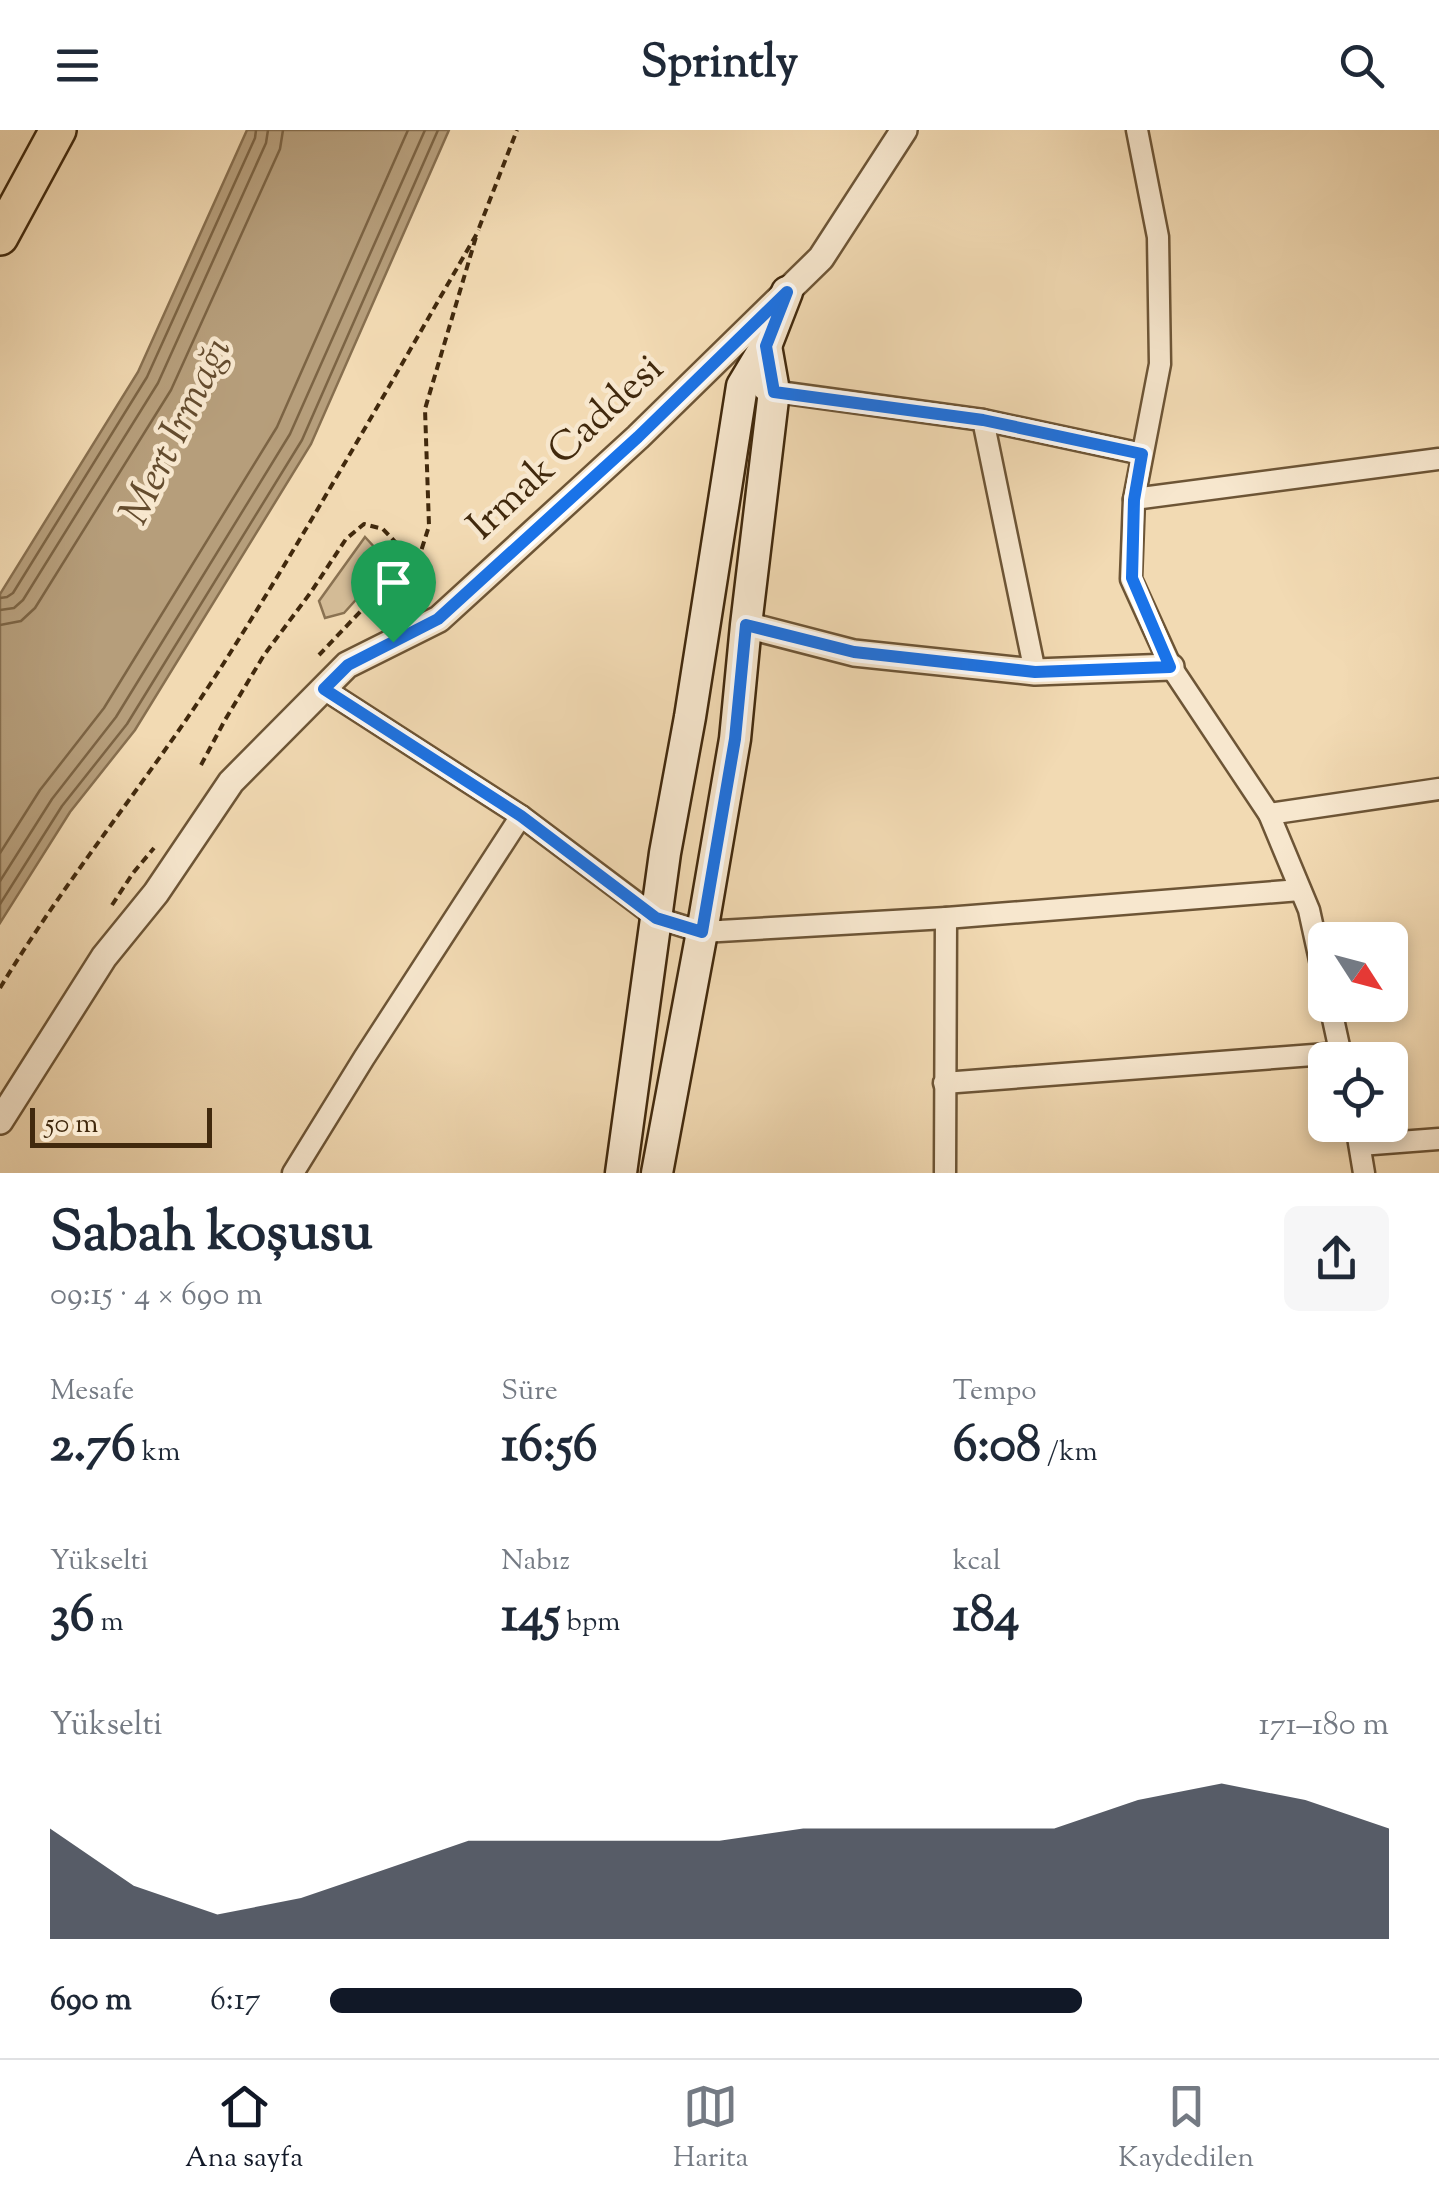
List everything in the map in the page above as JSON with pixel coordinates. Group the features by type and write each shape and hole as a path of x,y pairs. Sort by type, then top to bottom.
{"highway":[{"path":"0,237 58,130"}],"main road":[{"path":"621,1173 665,853 742,386 766,346 787,292"},
{"path":"657,1173 735,739 774,392 766,346"}],"street":[{"name":"Irmak Caddesi","path":"0,1122 104,957 156,893 231,782 348,665 438,619 638,437 821,258 904,130"},
{"path":"1137,130 1158,237 1160,364 1134,500 1132,578 1170,667 1269,814 1312,922"},
{"path":"742,386 983,420 1142,454"},
{"path":"983,420 1035,672"},
{"path":"1134,500 1439,460"},
{"path":"746,625 854,652 1035,672 1170,667"},
{"path":"324,689 521,816 656,918 702,932 946,918 1300,890"},
{"path":"1269,814 1439,790"},
{"path":"293,1173 521,816"},
{"path":"945,1173 946,918"},
{"path":"944,1083 1308,1058"},
{"path":"1408,1138 1439,1140"},
{"path":"1359,1142 1364,1173"}],"path":[{"path":"393,642 429,526 425,410 479,230 517,130"},
{"path":"0,988 30,938 219,670 479,230"},
{"path":"201,765 264,656 346,539 364,524 382,528 398,546 397,573 320,654"},
{"path":"103,918 158,844"}],"shaded area":[{"path":"365,537 389,563 344,613 325,618 319,601"}],"water":[{"name":"Mert Irmağı","path":"247,130 449,130 311,444 135,730 70,812 0,923 0,594 138,372"}],"route":[{"path":"787,292 766,346 774,392 983,420 1142,454 1134,500 1132,578 1170,667 1035,672 854,652 746,625 735,739 702,932 656,918 521,816 324,689 348,665 393,642 438,619 638,437 787,292"}]}
